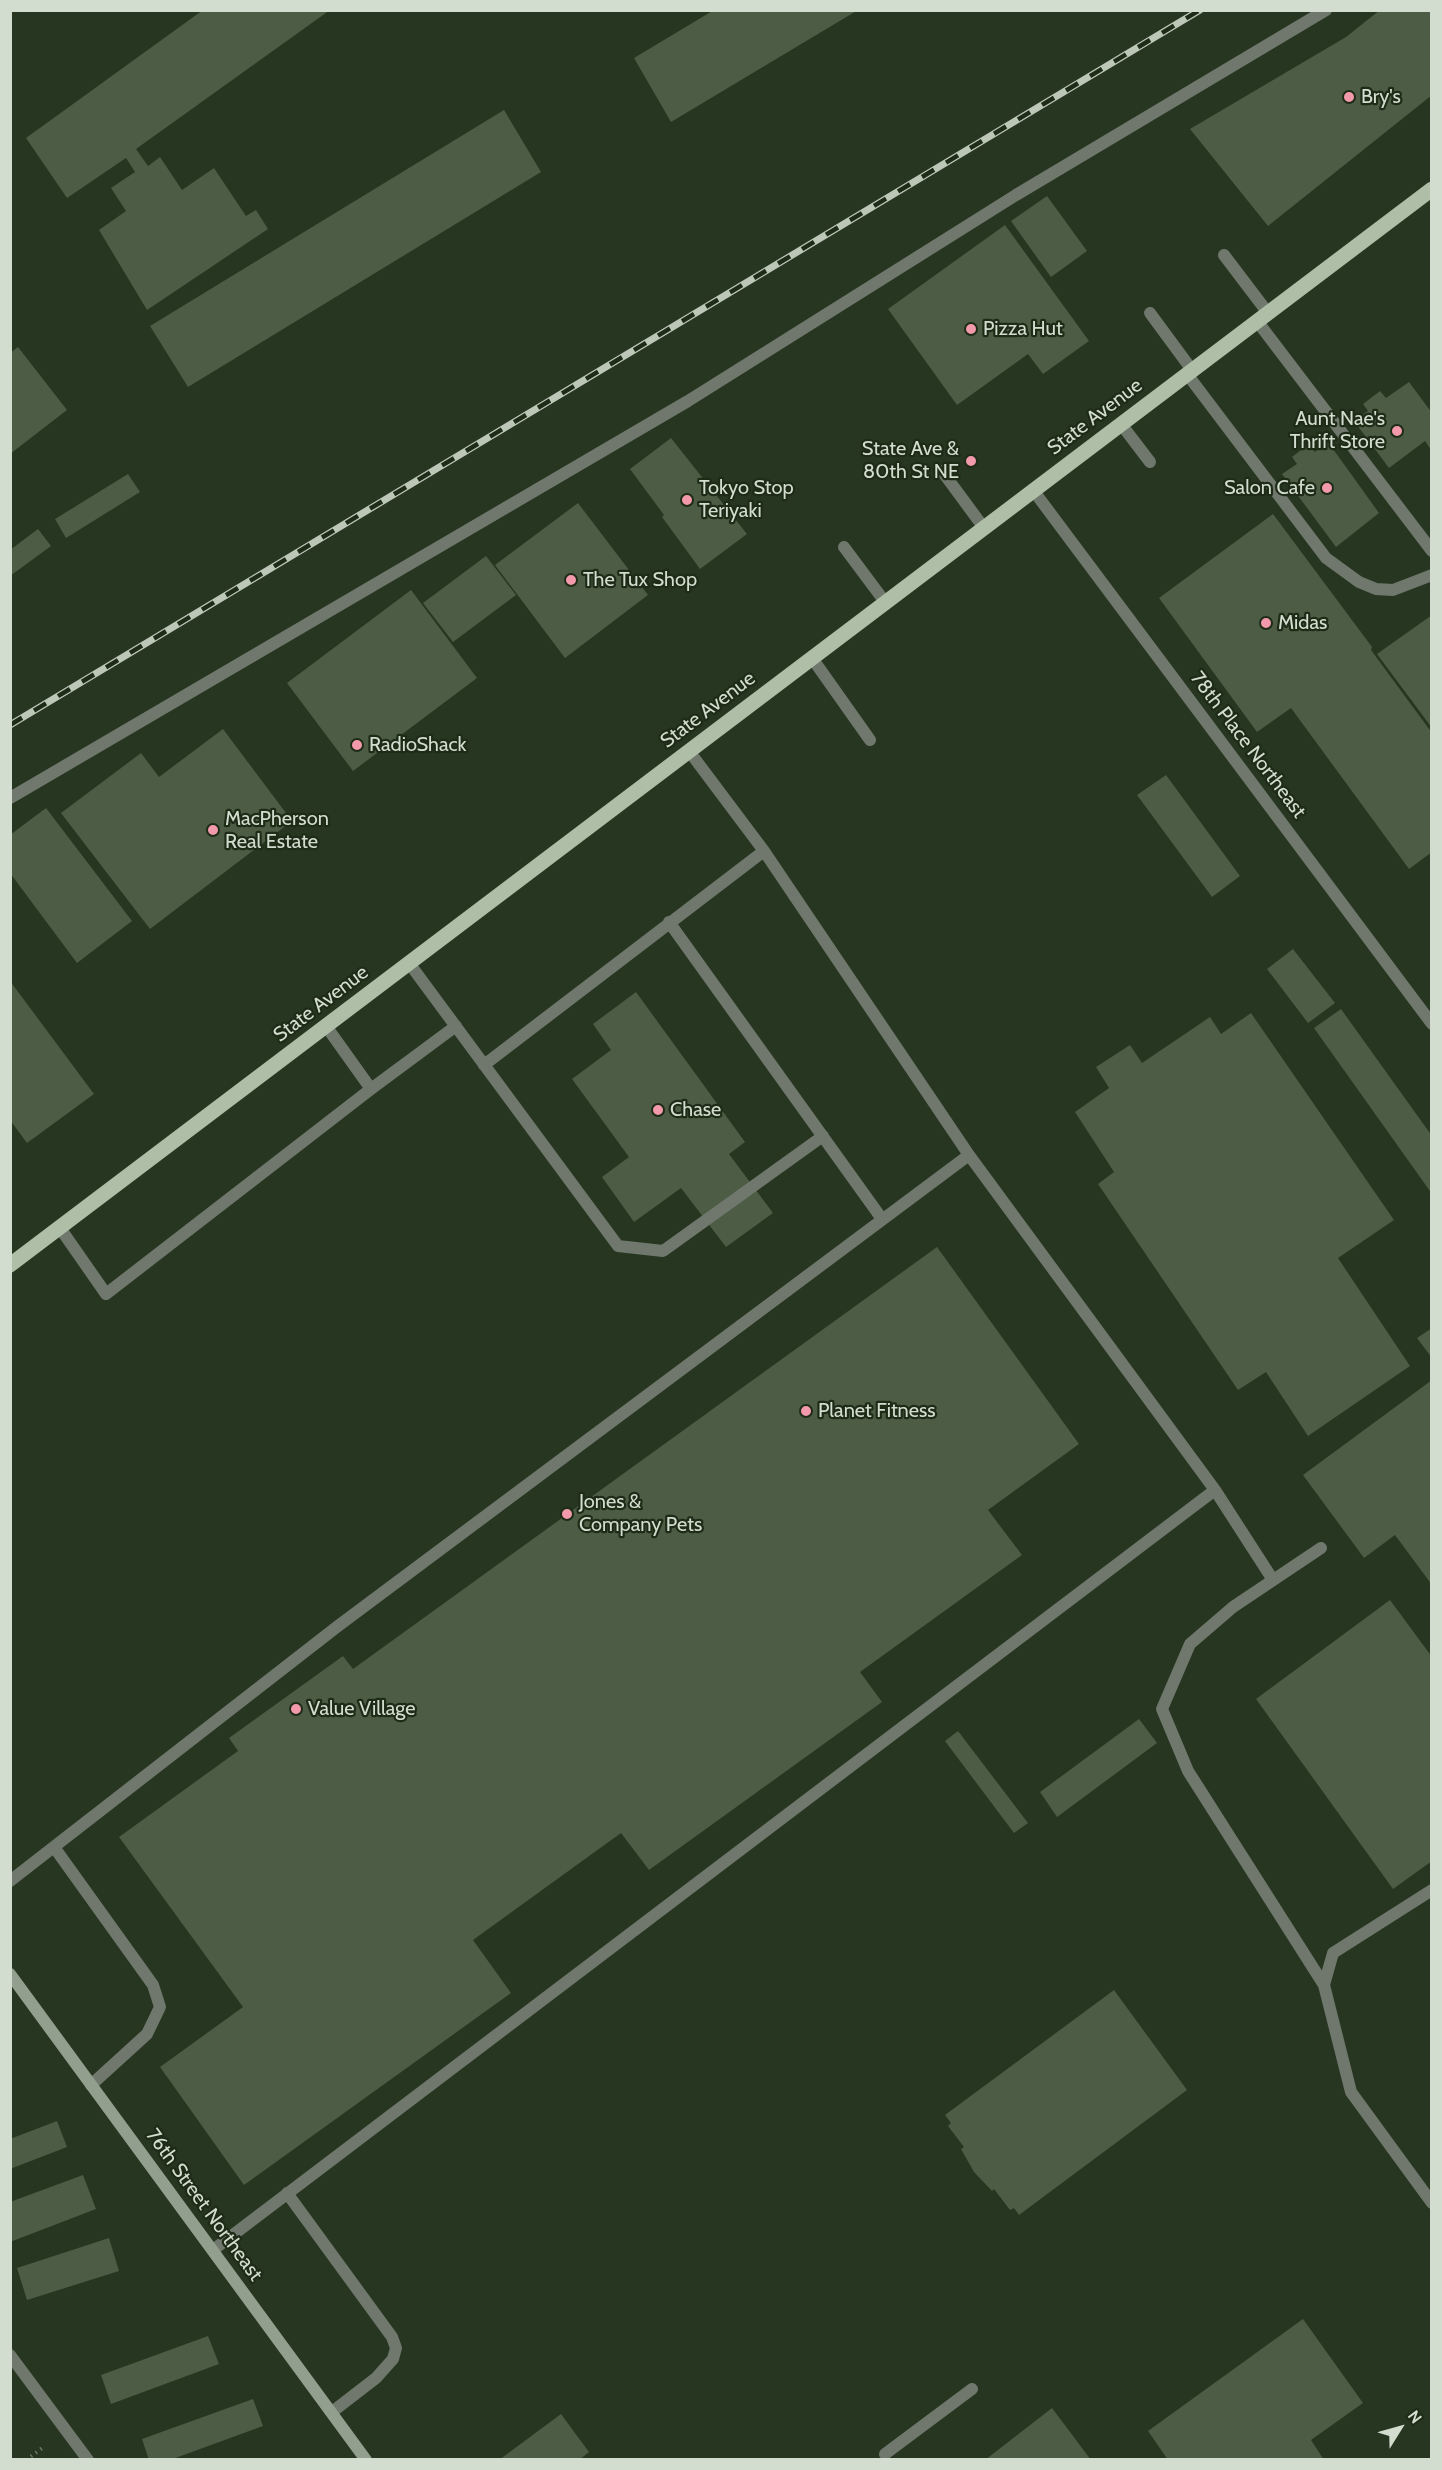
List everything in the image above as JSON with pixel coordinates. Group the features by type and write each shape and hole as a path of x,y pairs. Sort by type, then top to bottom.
{"main road":[{"name":"State Avenue","path":"10,1265 1431,189"}],"street":[{"path":"10,798 688,401 1016,195 1326,10"},
{"path":"1224,255 1263,317 1431,551"},
{"path":"1150,313 1189,372 1326,558 1359,582 1376,589 1393,590 1431,575"},
{"path":"1121,424 1150,462"},
{"path":"942,471 984,528"},
{"name":"78th Place Northeast","path":"1033,490 1431,1024"},
{"path":"844,547 885,602"},
{"path":"812,658 870,740"},
{"path":"689,751 764,851 969,1155 1215,1490 1273,1580"},
{"path":"484,1065 764,851"},
{"path":"669,922 882,1220"},
{"path":"409,963 618,1246 663,1251 823,1136"},
{"path":"326,1026 371,1089"},
{"path":"60,1228 106,1294 456,1026"},
{"path":"10,1881 338,1626 969,1155"},
{"path":"213,2250 1215,1490"},
{"path":"1321,1548 1233,1606 1190,1644 1162,1709 1188,1772 1324,1986 1351,2092 1431,2203"},
{"path":"54,1847 153,1985 160,2007 147,2034 91,2085"},
{"path":"1324,1986 1334,1953 1431,1890"},
{"name":"76th Street Northeast","path":"10,1974 366,2460"},
{"path":"287,2193 392,2337 396,2348 393,2359 376,2378 332,2412"},
{"path":"10,2355 88,2460"},
{"path":"885,2454 972,2389"}],"building":[{"path":"203,10 330,10 136,149 148,166 160,157 182,190 214,168 246,216 256,210 268,229 147,310 99,230 126,211 111,188 135,172 126,158 67,198 26,138"},
{"path":"714,10 858,10 671,122 634,58"},
{"path":"1380,10 1432,10 1432,95 1268,226 1190,129 1346,37"},
{"path":"504,110 541,172 188,387 150,326"},
{"path":"1047,196 1087,251 1051,277 1011,221"},
{"path":"1005,225 1089,341 1043,374 1028,354 957,405 888,309"},
{"path":"18,347 67,410 10,454 10,353"},
{"name":"Aunt Nae's Thrift Store","path":"1409,382 1432,413 1432,451 1425,441 1389,468 1354,421 1368,411 1363,404 1380,391 1386,398"},
{"name":"Tokyo Stop Teriyaki","path":"671,438 747,534 700,569 630,469"},
{"name":"Salon Cafe","path":"1328,442 1379,513 1336,547 1282,474 1297,464 1292,457 1309,444 1315,452"},
{"path":"128,474 140,492 66,538 55,519"},
{"name":"The Tux Shop","path":"578,503 648,595 565,658 495,565"},
{"path":"1273,514 1372,647 1371,650 1432,733 1432,852 1409,869 1291,708 1257,732 1159,598"},
{"path":"38,529 51,546 10,576 10,550"},
{"path":"486,556 516,595 453,642 423,603"},
{"path":"411,590 477,678 353,771 287,683"},
{"path":"1432,615 1432,728 1377,654"},
{"path":"223,729 292,821 150,929 61,813 141,753 159,777"},
{"path":"1166,775 1240,876 1212,897 1137,795"},
{"path":"46,808 132,921 77,963 10,873 10,835"},
{"path":"1293,949 1335,1003 1308,1023 1267,969"},
{"path":"10,981 94,1094 27,1143 10,1120"},
{"name":"Chase","path":"636,992 745,1142 729,1154 773,1213 726,1247 681,1188 634,1222 602,1177 629,1157 572,1079 611,1050 593,1024"},
{"path":"1341,1009 1432,1136 1432,1194 1314,1028"},
{"path":"1251,1013 1394,1220 1338,1258 1410,1366 1308,1436 1266,1372 1238,1390 1098,1184 1114,1172 1075,1112 1109,1088 1096,1067 1130,1045 1142,1063 1210,1017 1221,1034"},
{"path":"937,1247 1079,1444 988,1510 1022,1555 860,1672 882,1702 649,1870 621,1833 473,1940 511,1993 244,2185 160,2067 243,2007 119,1837 238,1751 229,1738 343,1656 353,1669"},
{"path":"1432,1328 1432,1358 1417,1338"},
{"path":"1432,1380 1432,1585 1395,1535 1364,1558 1303,1475"},
{"path":"1390,1600 1432,1657 1432,1861 1393,1889 1256,1699"},
{"path":"1139,1719 1157,1743 1057,1817 1040,1792"},
{"path":"958,1731 1028,1823 1014,1833 945,1741"},
{"path":"1114,1990 1187,2090 1019,2215 1014,2208 1010,2210 994,2189 992,2191 974,2172 961,2149 964,2147 948,2126 951,2123 945,2115"},
{"path":"57,2121 67,2147 10,2169 10,2139"},
{"path":"83,2175 96,2209 10,2242 10,2202"},
{"path":"109,2238 119,2271 27,2300 17,2268"},
{"path":"1303,2319 1363,2403 1311,2440 1324,2460 1168,2460 1148,2431"},
{"path":"208,2336 219,2364 111,2404 101,2375"},
{"path":"253,2399 263,2426 170,2460 149,2460 142,2439"},
{"path":"1052,2408 1091,2460 985,2460"},
{"path":"561,2414 589,2452 579,2460 499,2460"}],"railway":[{"path":"10,725 1200,10"}],"place":[{"name":"Bry's","path":"1349,97"},
{"name":"Pizza Hut","path":"971,329"},
{"name":"Aunt Nae's Thrift Store","path":"1397,431"},
{"name":"State Ave & 80th St NE","path":"971,461"},
{"name":"Salon Cafe","path":"1327,488"},
{"name":"Tokyo Stop Teriyaki","path":"687,500"},
{"name":"The Tux Shop","path":"571,580"},
{"name":"Midas","path":"1266,623"},
{"name":"RadioShack","path":"357,745"},
{"name":"MacPherson Real Estate","path":"213,830"},
{"name":"Chase","path":"658,1110"},
{"name":"Planet Fitness","path":"806,1411"},
{"name":"Jones & Company Pets","path":"567,1514"},
{"name":"Value Village","path":"296,1709"}]}
